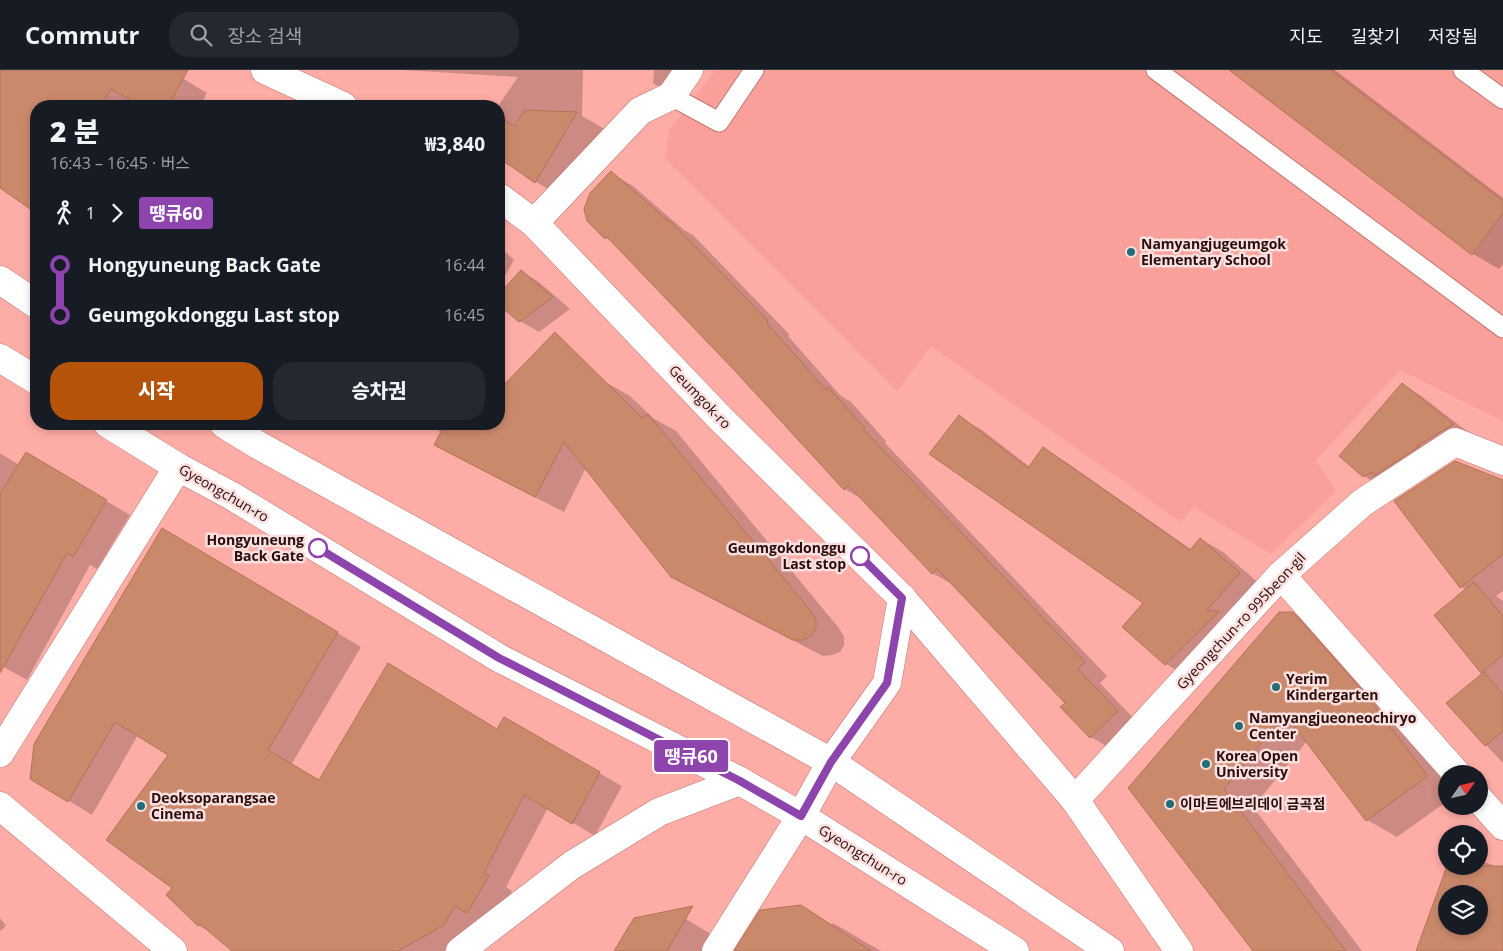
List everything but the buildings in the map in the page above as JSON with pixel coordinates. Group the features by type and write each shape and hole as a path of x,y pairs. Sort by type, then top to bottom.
{"street":[{"path":"265,70 330,100"},
{"path":"534,223 640,112 671,96 689,70"},
{"name":"Geumgok-ro","path":"505,201 534,223 719,417 902,598 1075,800 1179,951"},
{"path":"0,280 30,300"},
{"path":"0,358 30,376"},
{"name":"Gyeongchun-ro","path":"118,430 178,467 232,496 499,658 740,781 801,816 1015,951"},
{"path":"234,430 831,762 1110,951"},
{"name":"Gyeongchun-ro 995beon-gil","path":"1075,800 1281,575 1362,503 1455,442 1503,461"},
{"path":"0,753 178,467"},
{"path":"1281,575 1449,765"},
{"path":"716,951 801,816 831,762 887,683 902,598"},
{"path":"460,951 580,860 659,812 740,781"},
{"path":"0,806 172,951"},
{"path":"1488,809 1503,826"}],"lane":[{"path":"671,96 719,122 754,70"},
{"path":"1156,70 1503,328"},
{"path":"1463,70 1503,99"}],"shaded area":[{"name":"Namyangjugeumgok Elementary School","path":"715,70 1503,70 1503,421 1400,370 1316,460 1336,491 1271,554 1194,507 1181,522 931,346 897,391 665,158 669,131"}],"bus line":[{"name":"땡큐60","path":"318,548 499,658 740,781 801,816 831,762 887,683 902,598 860,556"}],"place":[{"name":"Namyangjugeumgok Elementary School","path":"1131,252"},
{"name":"Hongyuneung Back Gate","path":"318,548"},
{"name":"Geumgokdonggu Last stop","path":"860,556"},
{"name":"Yerim Kindergarten","path":"1276,687"},
{"name":"Namyangjueoneochiryo Center","path":"1239,726"},
{"name":"Korea Open University","path":"1206,764"},
{"name":"이마트에브리데이 금곡점","path":"1170,804"},
{"name":"Deoksoparangsae Cinema","path":"141,806"}]}
